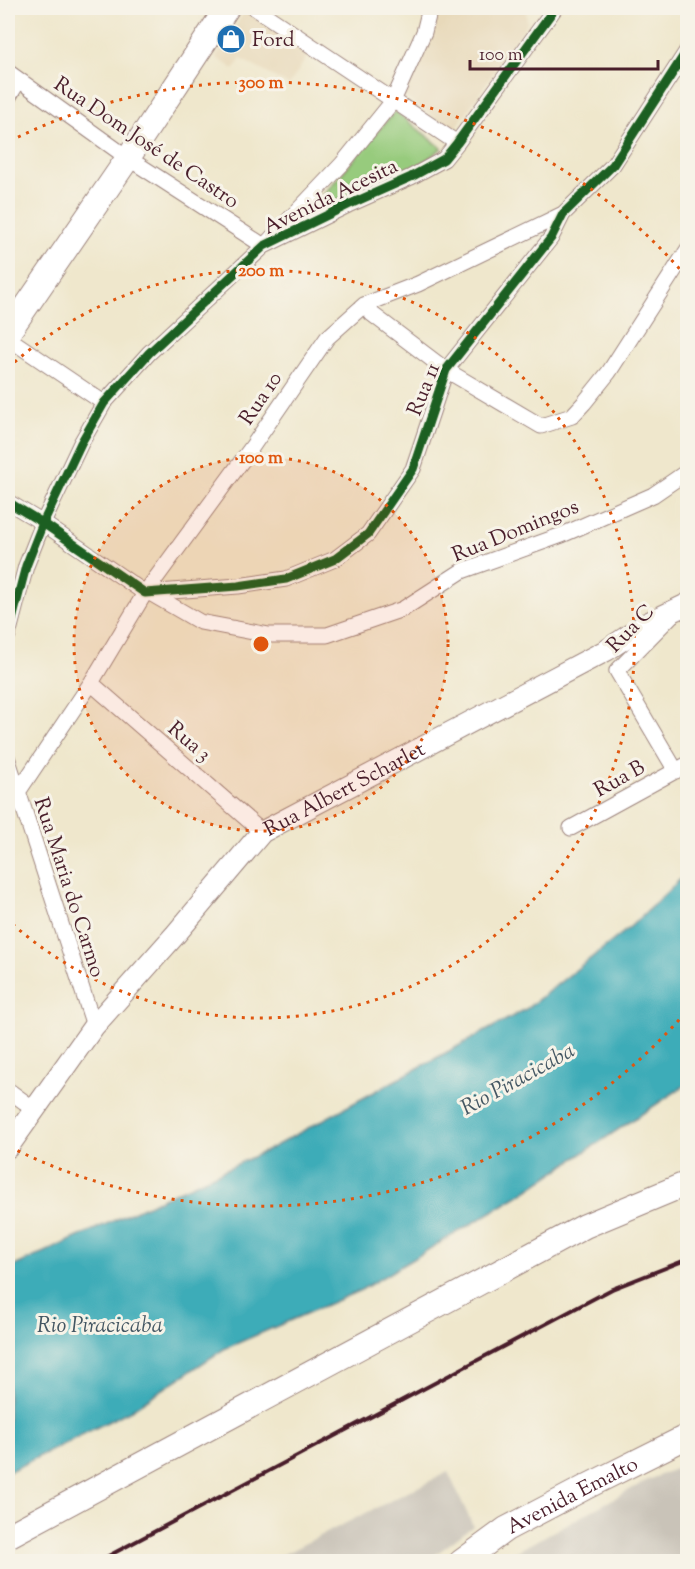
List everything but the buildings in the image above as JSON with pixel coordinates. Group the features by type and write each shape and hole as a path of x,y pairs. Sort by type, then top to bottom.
{"main road":[{"path":"8,333 128,158 226,8"},
{"name":"Rua Albert Scharlet","path":"8,1147 93,1026 175,935 262,832 607,650 646,624 683,606"},
{"path":"8,1536 585,1226 687,1182"},
{"name":"Avenida Emalto","path":"461,1562 506,1529 687,1436"}],"street":[{"path":"255,8 457,143"},
{"path":"264,246 342,164 393,100 424,32 430,8"},
{"name":"Avenida Acesita","path":"8,635 26,566 43,523 81,444 104,403 149,353 264,246 411,177 444,159 549,11"},
{"name":"Rua 11","path":"147,593 238,586 286,579 335,559 368,534 413,469 446,370 551,238 563,214 613,165 687,49"},
{"name":"Rua Dom José de Castro","path":"13,76 128,158 264,246"},
{"path":"8,98 13,76"},
{"name":"Rua 10","path":"8,807 91,683 147,593 327,338 364,305 418,284 563,214"},
{"path":"364,305 372,314 446,370 541,426 572,416 584,403 609,372 687,249"},
{"path":"8,338 104,403"},
{"name":"Rua Domingos","path":"8,502 147,593 200,622 269,635 327,635 403,609 462,571 562,535 653,495 687,471"},
{"name":"Rua C","path":"681,768 617,671 683,606"},
{"name":"Rua 3","path":"91,683 262,832"},
{"name":"Rua Maria do Carmo","path":"8,760 93,1026"},
{"name":"Rua B","path":"571,828 681,768"},
{"path":"8,1090 34,1109"}],"shaded area":[{"path":"436,8 526,8 527,23 454,131 404,96"},
{"path":"245,11 310,52 289,85 241,59 234,69 215,57"},
{"path":"687,1464 687,1561 499,1561 648,1480"},
{"path":"448,1472 473,1526 427,1561 270,1561"}],"green space":[{"path":"395,111 442,148 412,171 301,221"}],"water":[{"name":"Rio Piracicaba","path":"687,873 687,1084 518,1196 361,1290 224,1349 131,1410 8,1472 8,1269 268,1150 526,1009 629,928"}],"railway":[{"path":"97,1562 612,1289 688,1259"}],"cycle path":[{"path":"8,635 26,566 43,523 81,443 104,403 149,353 264,246 411,177 444,159 555,8"},
{"path":"8,502 43,523 145,593 238,586 286,579 335,559 368,534 413,469 446,370 551,238 563,214 613,165 688,49"}],"place":[{"name":"Ford","path":"231,39"}]}
